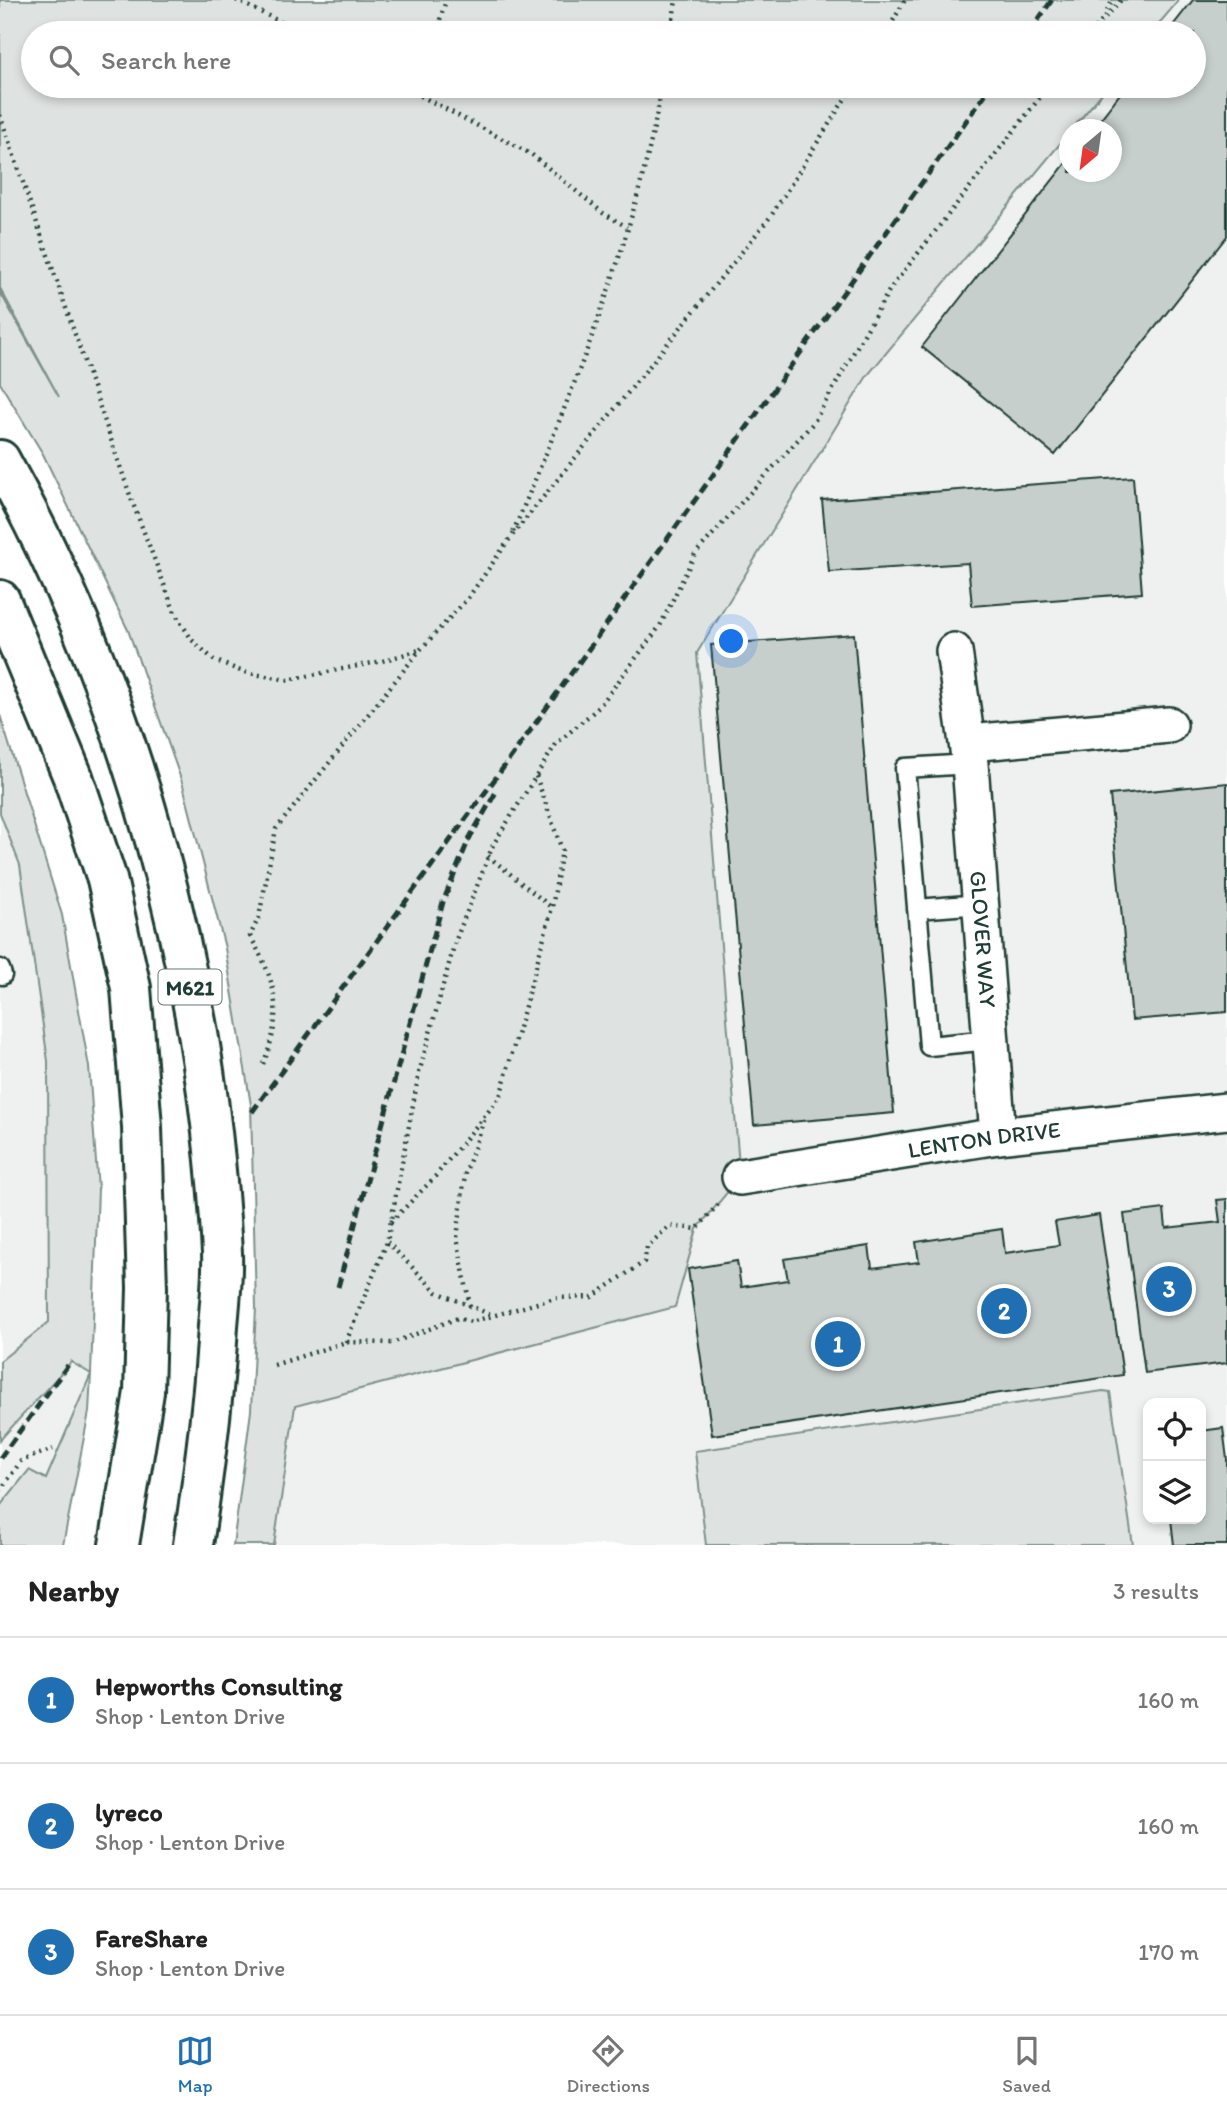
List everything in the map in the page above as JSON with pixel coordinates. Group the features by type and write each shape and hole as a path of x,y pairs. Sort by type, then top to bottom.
{"highway":[{"name":"M621","path":"0,460 56,575 117,718 158,853 190,989 210,1123 222,1256 213,1414 193,1545"},
{"name":"M621","path":"0,600 73,777 107,879 131,988 142,1128 147,1288 144,1392 119,1545"}],"street":[{"name":"GLOVER WAY","path":"954,651 969,754 998,1136"},
{"path":"969,754 1168,724"},
{"name":"LENTON DRIVE","path":"740,1177 998,1136 1227,1111"}],"lane":[{"path":"969,754 905,768 929,1046 990,1040"},
{"path":"917,909 981,904"}],"path":[{"path":"236,0 279,21"},
{"path":"440,21 446,0"},
{"path":"673,21 676,0"},
{"path":"893,21 905,0"},
{"path":"1105,15 1113,0"},
{"path":"1100,21 1121,0"},
{"path":"426,98 531,154 603,213 627,227"},
{"path":"511,537 574,387 627,227 659,98"},
{"path":"263,1064 277,1016 267,970 250,936 259,917 276,829 420,650 468,598 511,537 771,216 845,98"},
{"path":"346,1342 387,1242 419,1073 455,942 488,856 556,744 599,706 660,626 695,554 814,422 890,289 1040,98"},
{"path":"0,115 132,501 175,613 192,640 214,660 243,672 288,680 382,662 420,650"},
{"path":"391,1222 433,1179 500,1097 552,908 562,850 536,775"},
{"path":"488,856 552,908"},
{"path":"470,1306 457,1238 465,1174 486,1114"},
{"path":"274,1365 346,1342 392,1343 458,1318 471,1322 555,1298 592,1297 644,1262 648,1247 669,1226 697,1229 740,1177"},
{"path":"387,1242 437,1292 494,1316"},
{"path":"0,1491 21,1461 53,1449"}],"shaded area":[{"path":"0,0 1179,0 1161,21 21,21 21,98 1098,98 1081,119 1059,119 1059,145 867,376 697,653 740,1177 697,1229 675,1307 295,1406 274,1545 233,1545 251,1411 256,1308 251,1105 225,948 183,785 128,630 43,454 0,383 0,292 59,397 0,288"},
{"path":"1179,0 1227,0 1227,1545 274,1545 295,1406 675,1307 697,1229 740,1177 696,653 867,376 1059,144 1059,182 1122,182 1122,119 1080,119 1098,98 1206,98 1206,21 1161,21"},
{"path":"0,715 62,915 89,1067 98,1189 91,1374 71,1362 0,1440 0,1361 49,1322 48,1061 20,865 0,813"},
{"path":"0,813 20,865 48,1061 49,1322 0,1361"},
{"path":"71,1361 91,1373 46,1479 0,1506 0,1440"},
{"path":"91,1374 89,1412 63,1545 0,1545 0,1506 29,1470 46,1479"},
{"path":"1110,1392 1133,1545 706,1545 695,1451"}],"building":[{"path":"1193,0 1227,0 1227,236 1055,455 922,347 1059,172 1059,182 1122,182 1122,119 1100,119 1117,98 1206,98 1206,21 1176,21"},
{"path":"1133,477 1142,593 972,606 968,563 829,572 822,500"},
{"path":"854,634 894,1113 754,1125 711,645"},
{"path":"1227,783 1227,1012 1132,1020 1110,795"},
{"path":"1227,1199 1227,1363 1145,1373 1124,1214 1164,1209 1166,1228 1220,1222 1217,1200"},
{"path":"1099,1215 1123,1375 712,1435 688,1269 737,1261 741,1287 788,1280 784,1259 869,1246 872,1268 919,1262 916,1242 1002,1229 1005,1253 1059,1245 1055,1222"},
{"path":"1223,1428 1227,1459 1227,1545 1174,1545 1172,1524 1206,1524 1206,1430"}],"railway":[{"path":"1037,21 1052,0"},
{"path":"252,1112 530,731 982,98"},
{"path":"338,1287 443,902 469,839 496,792"},
{"path":"0,1458 71,1361"}],"place":[{"name":"FareShare","path":"1169,1289"},
{"name":"lyreco","path":"1004,1311"},
{"name":"Hepworths Consulting","path":"838,1344"}]}
